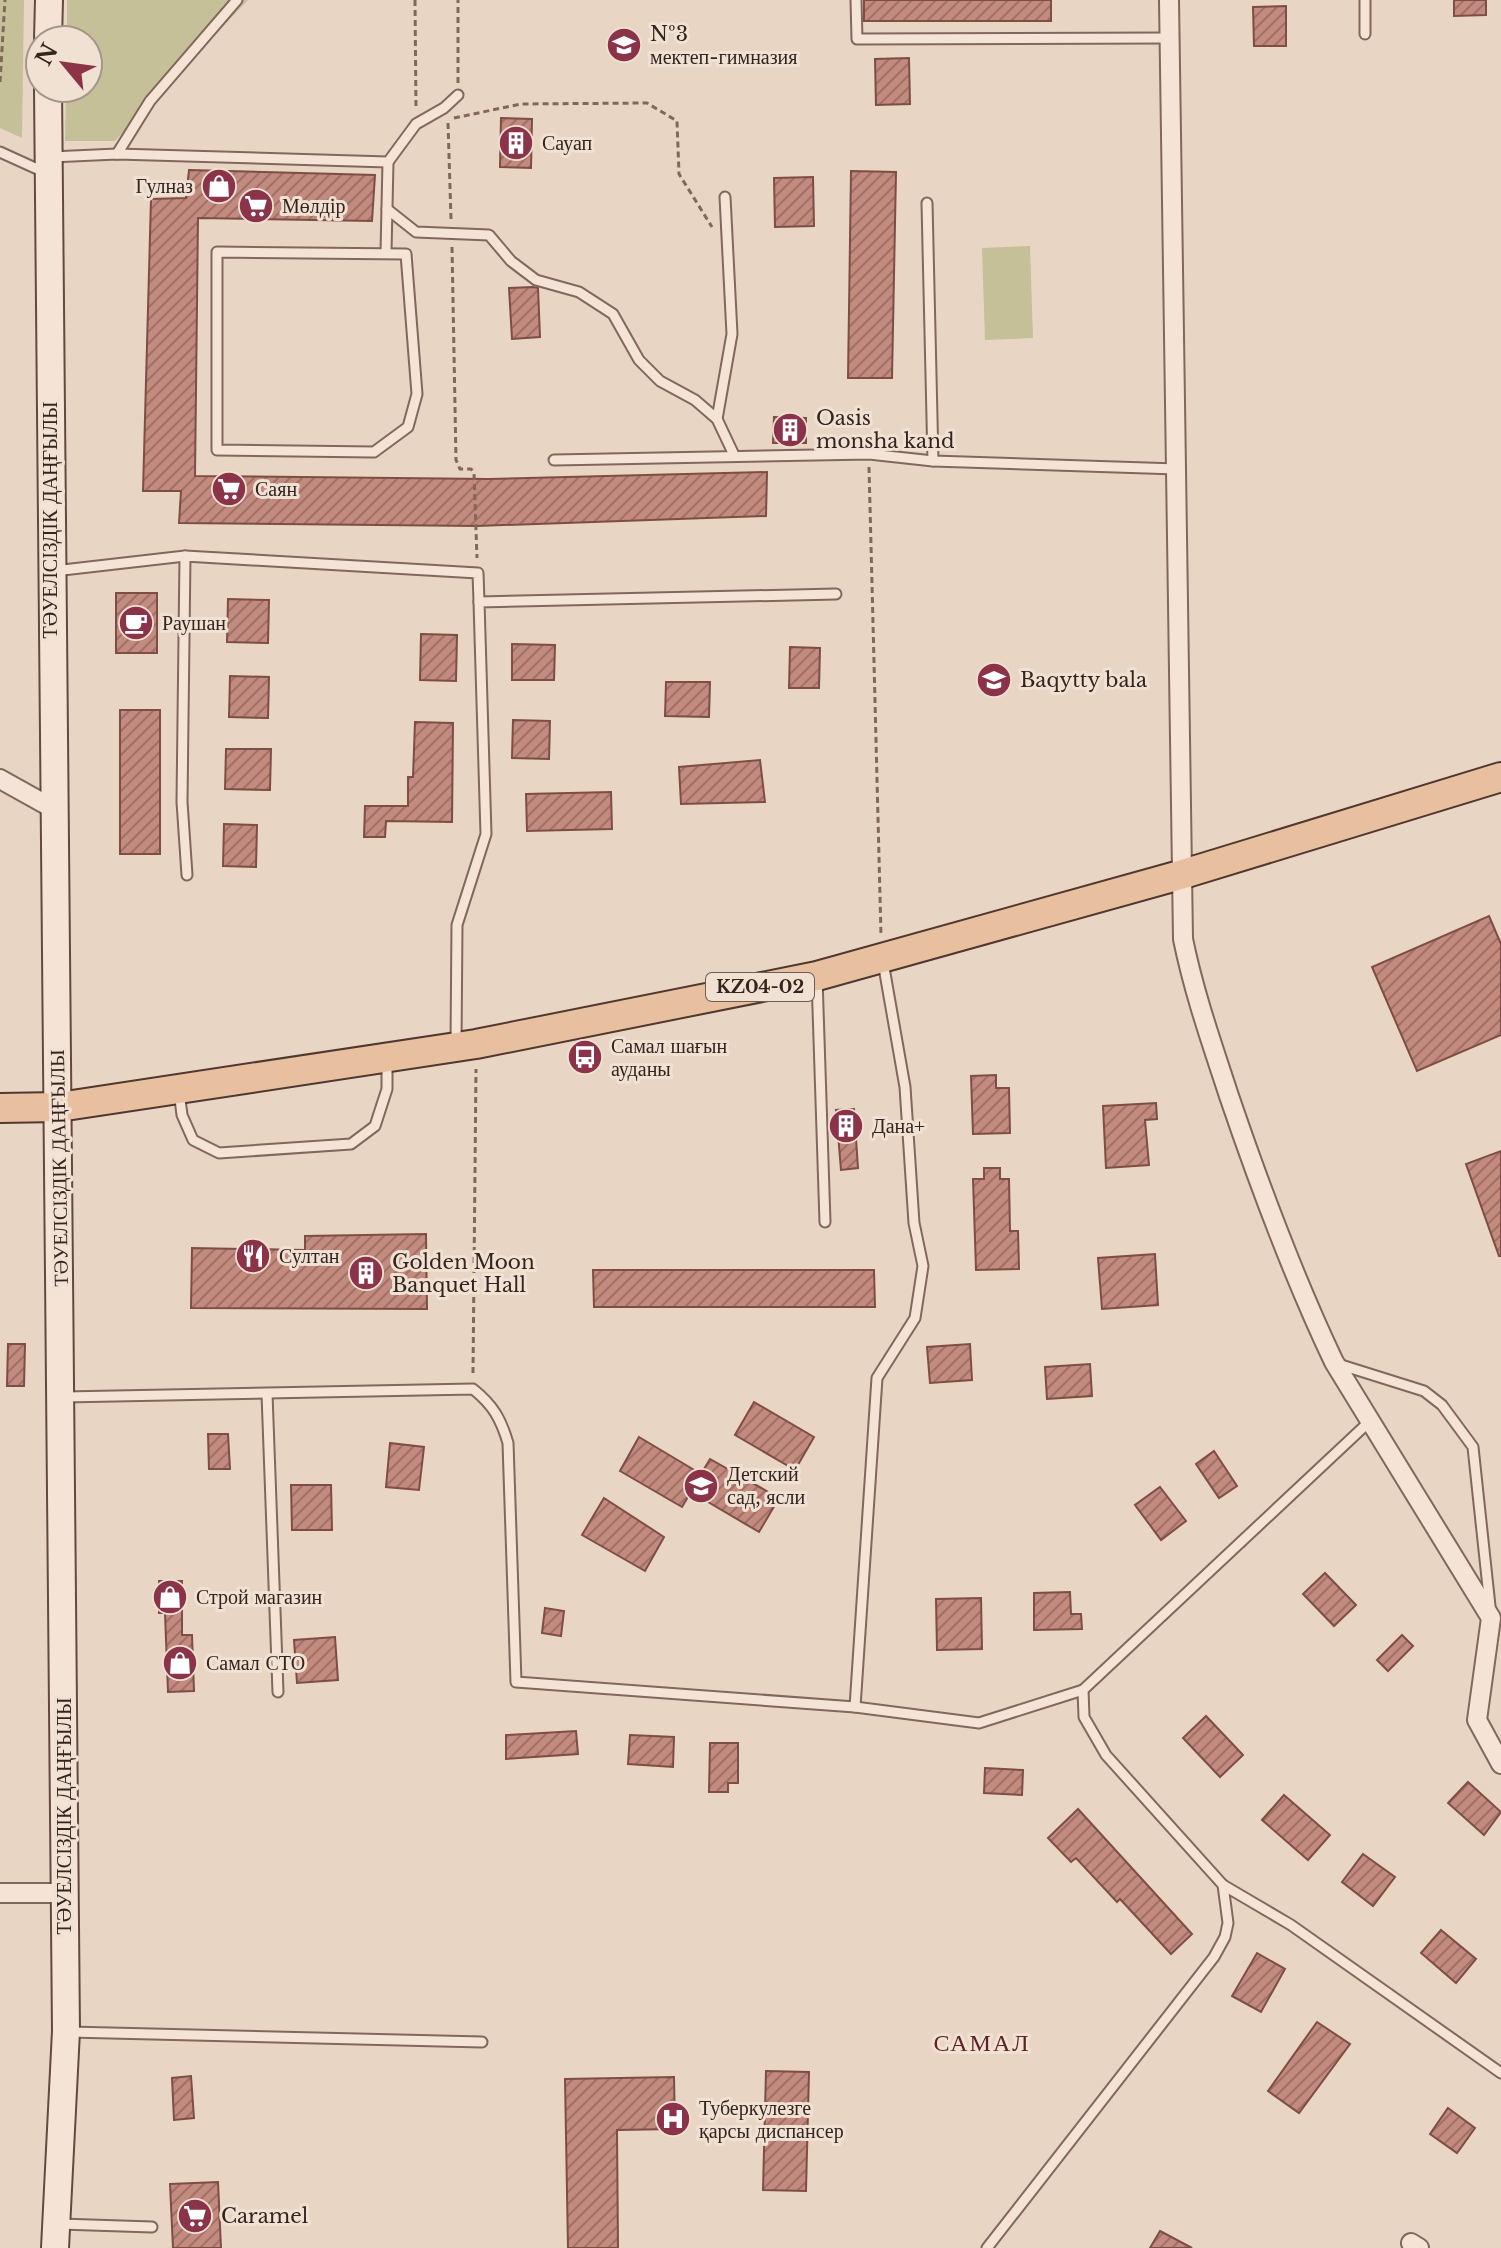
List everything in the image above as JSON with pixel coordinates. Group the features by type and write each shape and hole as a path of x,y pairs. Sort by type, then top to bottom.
{"main road":[{"name":"KZ04-02","path":"0,1108 59,1107 466,1046 817,976 882,955 1180,875 1501,777"}],"street":[{"path":"48,24 49,0"},
{"path":"1169,0 1183,939 1200,1009 1259,1184 1334,1362 1491,1618 1477,1720 1501,1764"},
{"name":"ТӘУЕЛСІЗДІК ДАҢҒЫЛЫ","path":"48,104 52,808 59,1107 66,2031 56,2236"},
{"path":"0,779 52,808"},
{"path":"0,1893 65,1893"}],"lane":[{"path":"117,154 150,101 237,0"},
{"path":"856,0 857,39 1169,38"},
{"path":"1365,0 1365,34"},
{"path":"386,252 388,162 416,124 444,108 458,95"},
{"path":"0,152 47,165 117,154 388,162"},
{"path":"717,419 732,334 725,197"},
{"path":"927,203 933,461"},
{"path":"387,209 416,232 489,235 511,261 536,280 579,292 613,314 639,360 660,381 695,400 717,419 734,455"},
{"path":"217,252 386,252 406,254 417,394 408,427 374,452 217,450 217,252"},
{"path":"554,460 869,454 933,461 1177,469"},
{"path":"51,571 185,556 478,573 486,834 457,925 466,1046"},
{"path":"185,556 182,802 187,875"},
{"path":"479,602 836,594"},
{"path":"855,1707 877,1378 915,1318 923,1266 914,1223 905,1087 882,955"},
{"path":"817,976 825,1222"},
{"path":"179,1089 182,1115 193,1140 219,1153 351,1144 375,1126 387,1089 387,1058"},
{"path":"1334,1362 1424,1391 1442,1405 1473,1447 1491,1618"},
{"path":"61,1398 473,1389 501,1419 508,1443 516,1682 855,1707 979,1723 1083,1690 1370,1421"},
{"path":"267,1394 278,1692"},
{"path":"1083,1690 1084,1717 1106,1755 1223,1885 1291,1925 1501,2073"},
{"path":"987,2248 1214,1957 1225,1937 1228,1923 1223,1885"},
{"path":"66,2031 482,2042"},
{"path":"56,2236 152,2227"}],"path":[{"path":"0,82 5,0"},
{"path":"415,0 416,124"},
{"path":"458,0 458,95"},
{"path":"478,573 474,473 471,469 460,469 456,460 448,120 521,104 647,103 677,121 679,174 712,227"},
{"path":"869,454 882,955"},
{"path":"466,1046 473,1389"}],"shaded area":[{"path":"0,0 24,0 22,138 0,128"},
{"path":"67,0 248,0 115,141 65,141 66,104 104,104 104,24 67,24"},
{"path":"1030,246 1033,338 985,340 982,248"}],"building":[{"path":"864,0 1051,0 1051,21 864,21"},
{"path":"1454,0 1486,0 1486,15 1454,16"},
{"path":"1286,6 1286,46 1254,46 1253,7"},
{"path":"909,58 910,104 876,105 875,59"},
{"name":"Сауап","path":"501,118 532,119 531,168 500,167"},
{"path":"189,170 375,175 372,221 198,218 195,476 489,479 767,472 766,516 477,526 179,523 181,491 143,491 151,199 186,198"},
{"path":"851,171 896,172 892,378 848,378"},
{"path":"813,177 814,226 775,227 774,178"},
{"path":"509,288 538,288 540,337 512,339"},
{"name":"Oasis monsha kand","path":"774,417 806,418 806,443 773,443"},
{"name":"Раушан","path":"116,593 157,593 157,653 116,653"},
{"path":"228,599 269,600 268,643 227,642"},
{"path":"421,634 457,635 456,681 420,680"},
{"path":"512,644 555,645 554,680 512,680"},
{"path":"790,647 820,648 819,688 789,688"},
{"path":"230,676 269,677 268,718 229,717"},
{"path":"666,682 710,682 709,717 665,716"},
{"path":"120,710 160,710 160,854 120,854"},
{"path":"513,720 550,721 549,759 512,758"},
{"path":"415,722 453,723 452,822 386,821 385,837 364,837 365,806 408,806 408,777 413,777"},
{"path":"226,749 271,749 270,790 225,789"},
{"path":"760,760 765,802 681,804 679,767"},
{"path":"611,792 612,829 527,831 526,794"},
{"path":"224,824 257,825 256,867 223,866"},
{"path":"1489,916 1501,944 1501,1035 1417,1071 1372,967"},
{"path":"996,1075 996,1088 1009,1088 1010,1133 973,1134 971,1076"},
{"path":"1156,1103 1157,1119 1145,1120 1149,1165 1106,1168 1103,1106"},
{"path":"854,1109 858,1168 841,1170 836,1110"},
{"path":"1501,1151 1501,1256 1499,1256 1466,1164"},
{"path":"984,1168 1000,1168 1000,1179 1009,1179 1010,1231 1018,1231 1019,1269 976,1270 973,1179 984,1179"},
{"path":"426,1234 427,1309 191,1308 192,1248 305,1250 305,1236"},
{"path":"1155,1254 1158,1305 1102,1309 1098,1258"},
{"path":"593,1270 874,1270 875,1307 594,1307"},
{"path":"8,1344 25,1344 24,1386 7,1386"},
{"path":"970,1344 972,1380 930,1383 927,1347"},
{"path":"1090,1364 1092,1396 1047,1399 1045,1367"},
{"path":"754,1402 814,1437 795,1470 735,1435"},
{"path":"208,1434 228,1434 230,1469 209,1469"},
{"path":"639,1437 701,1474 710,1459 779,1498 759,1532 691,1492 682,1507 620,1471"},
{"path":"390,1443 424,1447 419,1490 386,1487"},
{"path":"1214,1451 1237,1486 1219,1498 1196,1464"},
{"path":"291,1485 331,1485 332,1530 292,1530"},
{"path":"1160,1487 1186,1521 1161,1540 1135,1505"},
{"path":"604,1498 664,1537 645,1571 582,1535"},
{"path":"1325,1573 1356,1605 1334,1626 1303,1594"},
{"path":"159,1581 182,1581 182,1635 192,1635 194,1691 168,1692 165,1613 159,1613"},
{"path":"1070,1592 1071,1614 1081,1614 1082,1629 1034,1630 1034,1593"},
{"path":"981,1598 982,1649 937,1650 936,1599"},
{"path":"545,1608 564,1611 561,1636 542,1633"},
{"path":"1402,1635 1413,1646 1388,1671 1377,1660"},
{"path":"335,1637 338,1680 297,1683 294,1640"},
{"path":"1206,1716 1243,1755 1220,1777 1183,1738"},
{"path":"576,1731 578,1754 506,1759 506,1735"},
{"path":"630,1735 674,1737 673,1767 628,1764"},
{"path":"710,1743 738,1743 738,1783 728,1783 728,1792 709,1792"},
{"path":"985,1768 1023,1770 1022,1795 984,1793"},
{"path":"1468,1782 1501,1812 1484,1835 1448,1803"},
{"path":"1284,1795 1330,1835 1308,1860 1262,1820"},
{"path":"1078,1809 1192,1934 1171,1954 1120,1899 1117,1902 1076,1858 1071,1862 1048,1838"},
{"path":"1363,1854 1395,1877 1373,1906 1342,1882"},
{"path":"1441,1930 1476,1959 1456,1983 1421,1953"},
{"path":"1257,1953 1285,1969 1261,2012 1232,1996"},
{"path":"1317,2022 1350,2044 1299,2113 1268,2091"},
{"path":"766,2071 809,2072 806,2191 763,2190"},
{"path":"191,2076 194,2118 174,2120 172,2078"},
{"path":"674,2077 675,2129 617,2130 618,2248 568,2248 565,2079"},
{"path":"1448,2108 1475,2128 1457,2153 1430,2134"},
{"name":"Caramel","path":"218,2182 221,2248 173,2248 170,2184"},
{"path":"1160,2231 1192,2248 1150,2248"}],"place":[{"name":"№3 мектеп-гимназия","path":"624,45"},
{"name":"Сауап","path":"516,143"},
{"name":"Гулназ","path":"219,186"},
{"name":"Мөлдір","path":"256,206"},
{"name":"Oasis monsha kand","path":"790,430"},
{"name":"Саян","path":"229,489"},
{"name":"Раушан","path":"136,623"},
{"name":"Baqytty bala","path":"994,680"},
{"name":"Самал шағын ауданы","path":"585,1057"},
{"name":"Дана+","path":"846,1126"},
{"name":"Султан","path":"253,1256"},
{"name":"Golden Moon Banquet Hall","path":"366,1273"},
{"name":"Детский сад, ясли","path":"701,1486"},
{"name":"Строй магазин","path":"170,1597"},
{"name":"Самал СТО","path":"180,1663"},
{"name":"Туберкулезге қарсы диспансер","path":"673,2119"},
{"name":"Caramel","path":"195,2216"}],"district":[{"name":"САМАЛ","path":"982,2042"}]}
